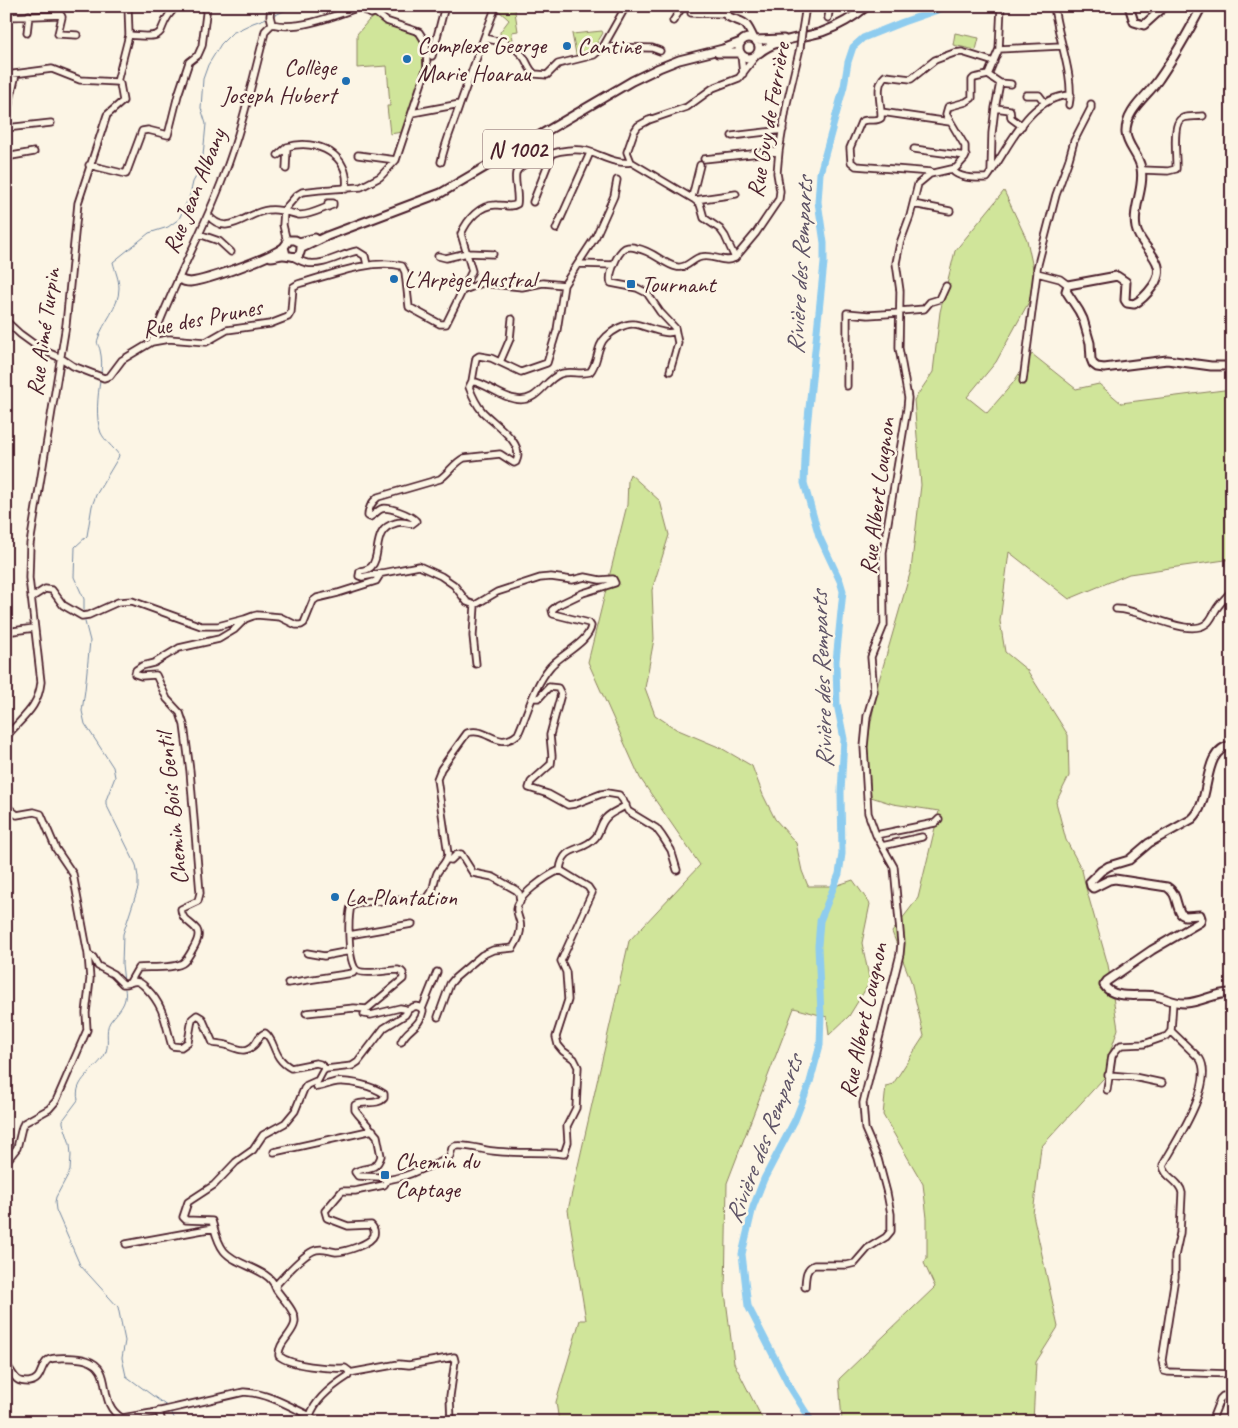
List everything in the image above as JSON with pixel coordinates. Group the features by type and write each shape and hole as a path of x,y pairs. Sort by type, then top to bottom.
{"main road":[{"path":"738,21 743,28 742,41 739,47 741,54 748,59 766,48 839,25 867,6"},
{"path":"1128,6 1132,20 1140,25 1148,23 1165,6"},
{"path":"1202,6 1159,78 1138,103 1126,130 1128,142 1139,160 1142,170 1136,213 1137,232 1156,260 1158,268 1156,282 1134,304 1125,300 1126,282 1120,277 1113,276 1091,282 1068,285 1066,291 1079,311 1090,343 1091,359 1097,367 1104,368 1167,360 1210,366 1232,366"},
{"path":"724,10 728,18 744,23 759,44 757,55"},
{"path":"742,41 748,38 794,38"},
{"name":"N 1002","path":"179,279 183,282 190,282 214,276 441,194 640,77 680,60 742,41"},
{"name":"N 1002","path":"705,53 741,54"},
{"path":"1232,745 1222,747 1212,762 1202,805 1198,814 1149,844 1129,860 1109,866 1101,871 1090,882 1093,888 1109,880 1167,887 1173,890 1181,914 1185,916 1200,915 1201,918 1200,922 1142,956 1107,981 1104,985 1108,990 1130,996 1154,996 1183,1004 1222,993 1232,993"}],"street":[{"path":"61,6 62,17 58,34 77,35"},
{"path":"6,75 52,69 80,80 117,82 129,35 128,6"},
{"path":"129,35 157,36 161,32 168,14 177,6"},
{"path":"89,165 126,174 142,131 148,130 168,135 188,64 198,55 202,46 207,6"},
{"path":"271,6 271,20 280,26 299,25 364,8 371,14 378,10 386,21 419,32 426,43 427,67 396,160 376,180 361,187 346,190 309,192 300,195 286,210 286,225 293,248 308,264"},
{"path":"432,56 445,6"},
{"path":"441,162 444,148 452,131 496,6"},
{"path":"485,35 488,40 502,42 510,46 522,55 527,67 540,76 549,73 558,64 594,55 603,47 626,6"},
{"path":"673,21 683,6"},
{"name":"Rue Guy de Ferrière","path":"735,258 761,226 779,199 779,151 787,103 800,48 806,6"},
{"path":"828,18 830,6"},
{"path":"988,75 999,49 1001,6"},
{"path":"1054,6 1071,95 1069,105"},
{"path":"691,13 724,10"},
{"path":"27,32 29,15"},
{"path":"6,16 61,15"},
{"name":"Rue Jean Albany","path":"152,342 224,177 240,126 265,31 271,20"},
{"path":"999,49 1061,46"},
{"path":"603,47 652,48 660,51"},
{"path":"994,62 957,52 930,62 911,79 885,76 882,78 878,91 880,119 864,120 860,124 850,148 850,160 853,164 933,172 952,170 966,156 966,146 946,114 948,107 970,99 973,95 972,80 977,77 988,75 1000,83 1010,84"},
{"path":"741,54 743,74"},
{"path":"631,162 627,152 638,126 656,117 687,107 713,88 736,79 743,74 757,55"},
{"path":"6,118 16,74"},
{"name":"Rue Aimé Turpin","path":"6,737 33,708 40,691 41,682 29,578 32,525 66,325 78,203 107,115 123,101 120,84 117,82"},
{"path":"991,172 992,133 1000,83"},
{"path":"1026,95 1039,95 1045,104"},
{"path":"952,170 958,175 987,178 1028,116 1056,97 1071,95"},
{"path":"412,113 460,104"},
{"path":"1023,381 1039,256 1056,195 1075,138 1091,108 1091,104"},
{"path":"995,108 1010,110 1011,118 1022,126"},
{"path":"881,112 950,122"},
{"path":"1142,170 1168,171 1176,168 1176,131 1179,121 1183,118 1203,116"},
{"path":"6,128 51,123"},
{"path":"732,136 783,130"},
{"path":"278,155 287,147 299,144 312,145 324,149 340,161 345,172 346,190"},
{"path":"286,169 287,147"},
{"name":"Rue des Prunes","path":"20,334 73,366 101,377 110,376 122,360 152,342 169,339 206,342 226,330 270,324 288,317 293,287 298,284 367,265 394,264 402,266 405,272 410,307 440,324 446,324 472,271 461,234 470,218 478,211 492,205 510,206 517,204 517,172 532,161 552,154 575,150 590,152 624,163 631,162 693,198"},
{"path":"914,150 966,156"},
{"path":"704,160 779,151"},
{"path":"6,157 34,152"},
{"path":"556,229 590,152"},
{"path":"358,154 396,160"},
{"path":"532,202 552,154"},
{"path":"693,198 700,165"},
{"name":"Rue Albert Lougnon","path":"805,1287 807,1270 810,1267 814,1265 847,1265 855,1263 868,1248 886,1237 891,1231 891,1214 887,1194 878,1159 865,1129 862,1104 900,954 901,943 894,867 876,835 868,813 864,748 867,716 874,692 871,657 884,625 883,552 908,398 899,348 900,291 896,263 897,253 914,204 918,184 933,172"},
{"path":"406,1011 402,1008 368,1016 364,1012 403,978 403,973 398,970 364,972 356,969 352,964 349,935 349,912 351,906 362,902 425,899 430,896 438,871 447,859 448,854 437,779 440,769 467,733 480,732 497,741 512,739 518,734 538,684 550,667 583,639 590,630 591,626 589,623 558,616 553,614 552,610 583,593 613,585 614,580 540,578 497,592 475,605 471,605 466,602 454,585 441,576 419,566 362,577 359,576 360,571 369,569 374,563 378,540 385,529 395,523 412,524 416,521 408,514 383,508 370,517 368,513 374,500 378,497 440,479 447,475 464,458 500,454 514,463 518,458 519,452 516,445 480,409 469,387 472,382 476,358 479,356 500,362 521,372 547,363 557,330 564,285 596,236 614,196 617,180"},
{"path":"693,198 736,194"},
{"path":"670,371 678,342 675,328 660,312 647,293 637,288 611,282 610,276 622,251 630,247 652,252 677,268 685,266 701,256 727,260 735,258 725,236 720,229 704,218 700,204 693,198"},
{"path":"914,204 950,211"},
{"path":"208,215 213,222 222,225 237,222 264,210 286,210 303,215 328,207"},
{"path":"199,234 219,241 231,252"},
{"path":"293,248 308,264"},
{"path":"308,264 333,260 357,251 365,256 367,265"},
{"path":"438,256 446,258 467,253 492,254"},
{"path":"579,264 614,265"},
{"path":"1037,273 1060,279 1068,285"},
{"path":"464,290 482,283 522,287 543,284 564,285"},
{"path":"847,386 847,313 868,315 924,309 930,302 940,300 946,286"},
{"path":"500,362 510,339 512,319"},
{"path":"6,320 20,334"},
{"path":"472,382 479,383 505,396 522,400 539,392 562,373 579,374 590,372 595,364 602,341 624,326 634,324 668,333 675,331"},
{"path":"6,328 20,334"},
{"path":"31,598 45,590 52,590 63,605 84,616 110,604 132,601 176,618 210,627 257,615 280,617 296,626 304,623 313,601 376,581 381,573"},
{"path":"1116,609 1136,612 1163,623 1192,627 1203,626 1208,623 1217,608 1232,590"},
{"path":"475,605 473,636 476,664"},
{"name":"Chemin Bois Gentil","path":"130,982 138,968 178,966 184,962 197,941 198,934 196,929 186,922 181,915 181,910 198,901 200,892 190,771 184,725 180,712 167,699 156,675 141,676 135,674 136,670 142,666 154,663 178,648 219,638 234,630 245,619"},
{"path":"6,632 34,628"},
{"path":"533,698 540,698 549,687 558,688 561,694 550,735 551,764 529,784 529,788 548,794 568,805 607,793 622,797 628,811 656,828 671,850 677,870"},
{"path":"438,1016 450,984 455,978 482,955 493,950 513,948 521,930 517,906 531,889 560,870 564,856 574,848 593,840 607,817 626,805"},
{"path":"6,806 17,815 36,812 42,817 56,850 72,874 78,894 88,954 90,979 86,1013 87,1030 56,1100 49,1109 24,1123 17,1148 6,1162"},
{"path":"876,835 934,823 939,819"},
{"path":"882,846 922,837"},
{"path":"447,859 450,860 460,854 473,873 492,877 510,886 519,893 520,902"},
{"path":"316,1081 317,1087 340,1082 361,1085 382,1092 384,1098 380,1102 359,1103 355,1105 355,1110 377,1136 381,1156 375,1166 355,1172 358,1176 380,1177 387,1180 402,1178 440,1164 450,1156 452,1148 458,1145 494,1151 544,1151 564,1154 568,1142 567,1126 576,1108 578,1066 574,1059 558,1046 556,1037 568,1000 566,972 560,961 592,893 588,887 560,870"},
{"path":"349,935 412,924"},
{"path":"307,953 324,956 350,951"},
{"path":"88,954 93,956 98,966 110,972 123,984 140,982 154,996 163,1010 171,1044 175,1047 186,1045 190,1037 192,1019 197,1015 202,1018 213,1043 227,1045 240,1051 246,1050 265,1032 269,1036 275,1052 291,1068 316,1063 326,1069"},
{"path":"288,984 353,973 356,969"},
{"path":"401,1042 405,1034 421,1021 422,1009 437,972"},
{"path":"1107,1090 1112,1056 1121,1045 1144,1044 1167,1036 1171,1031 1173,1001"},
{"path":"349,1373 344,1368 315,1367 284,1360 279,1356 280,1346 292,1331 295,1318 274,1283 258,1271 232,1259 228,1255 218,1241 212,1221 186,1220 183,1214 188,1202 214,1184 236,1162 252,1150 263,1135 285,1123 295,1111 304,1089 316,1081 326,1069 352,1066 358,1062 384,1028 405,1015 406,1011 416,1006 422,1009"},
{"path":"306,1013 354,1008 367,1009"},
{"path":"1171,1031 1200,1059 1202,1075 1201,1086 1188,1122 1163,1165 1165,1174 1178,1184 1182,1193 1180,1233 1175,1256 1175,1277 1162,1360 1163,1368 1164,1371 1168,1372 1232,1374"},
{"path":"1108,1075 1162,1082"},
{"path":"274,1152 373,1130"},
{"path":"275,1287 279,1281 312,1252 323,1249 332,1252 346,1250 371,1240 374,1228 371,1225 348,1226 327,1218 325,1211 342,1191 355,1191 384,1185 387,1180"},
{"path":"126,1244 214,1228"},
{"path":"310,1419 313,1410 330,1388 348,1376 349,1373 454,1357 450,1396 451,1422"},
{"path":"6,1365 11,1369 16,1379 29,1382 38,1378 48,1360 53,1358 89,1360 101,1371 108,1405 122,1418 131,1418 244,1392 255,1392 266,1395 310,1419 318,1421 355,1419 368,1422"},
{"path":"1211,1422 1220,1399 1223,1396 1232,1396"},
{"path":"159,1411 162,1422"}],"green space":[{"path":"509,7 516,11 518,31 512,32 513,40 510,46 501,42 500,32 509,20 498,10"},
{"path":"375,17 385,24 417,35 422,45 423,69 402,132 390,134 387,106 390,106 387,66 357,68 357,34 369,20"},
{"path":"602,31 603,33 595,46 594,55 577,59 572,34"},
{"path":"955,33 979,38 976,50 953,45"},
{"path":"1004,191 1027,240 1037,287 996,362 967,397 987,413 1013,383 1032,354 1076,389 1099,384 1121,403 1232,389 1232,559 1129,574 1069,599 1009,552 1000,621 1005,652 1027,670 1068,735 1069,776 1056,802 1066,840 1082,870 1108,965 1118,1029 1107,1061 1112,1069 1041,1147 1033,1214 1058,1327 1036,1362 1033,1422 842,1422 839,1379 935,1287 924,1263 927,1258 927,1218 923,1184 883,1115 886,1086 893,1084 924,1036 911,981 892,932 918,898 939,811 893,804 871,797 867,744 878,684 911,570 921,485 914,400 933,372 940,312 955,251"},
{"path":"630,474 660,501 669,535 652,590 654,639 645,688 655,715 676,729 721,748 752,766 775,819 796,843 802,871 808,886 835,886 853,880 870,904 862,943 870,982 849,1016 829,1035 827,1017 794,1008 727,1183 725,1292 734,1363 764,1422 559,1422 556,1402 580,1320 586,1320 568,1210 629,941 700,865 640,778 588,662 627,505"}],"waterway":[{"path":"273,16 295,6"},
{"name":"Rivière des Remparts","path":"812,1422 788,1384 748,1306 742,1254 753,1207 764,1179 795,1120 810,1082 820,1045 821,1015 818,946 820,921 839,874 842,854 841,792 844,739 837,704 836,661 843,591 819,536 804,483 806,437 824,263 824,243 818,202 820,173 853,47 863,38 949,6"},
{"path":"101,374 100,350 97,341 114,308 119,288 113,262 149,233 168,227 179,219 190,195 193,182 202,166 206,124 201,108 203,79 208,65 221,44 232,33 267,18"},
{"path":"84,614 84,599 74,577 75,547 87,536 92,506 96,495 119,455 103,436 99,427 100,380"},
{"path":"84,618 90,641 82,711 85,724 113,767 115,777 106,804 136,865 138,877 138,888 123,934 122,964 124,982"},
{"path":"125,989 124,1003 108,1026 106,1052 82,1081 77,1093 78,1100 63,1120 70,1144 70,1171 55,1202 56,1210 80,1265 118,1307 125,1341 122,1358 126,1376 168,1407"},
{"path":"171,1411 176,1422"}],"place":[{"name":"Cantine","path":"567,46"},
{"name":"Complexe George Marie Hoarau","path":"407,59"},
{"name":"Collège Joseph Hubert","path":"346,81"},
{"name":"L'Arpège Austral","path":"394,279"},
{"name":"Tournant","path":"631,284"},
{"name":"La Plantation","path":"335,897"},
{"name":"Chemin du Captage","path":"385,1175"}]}
